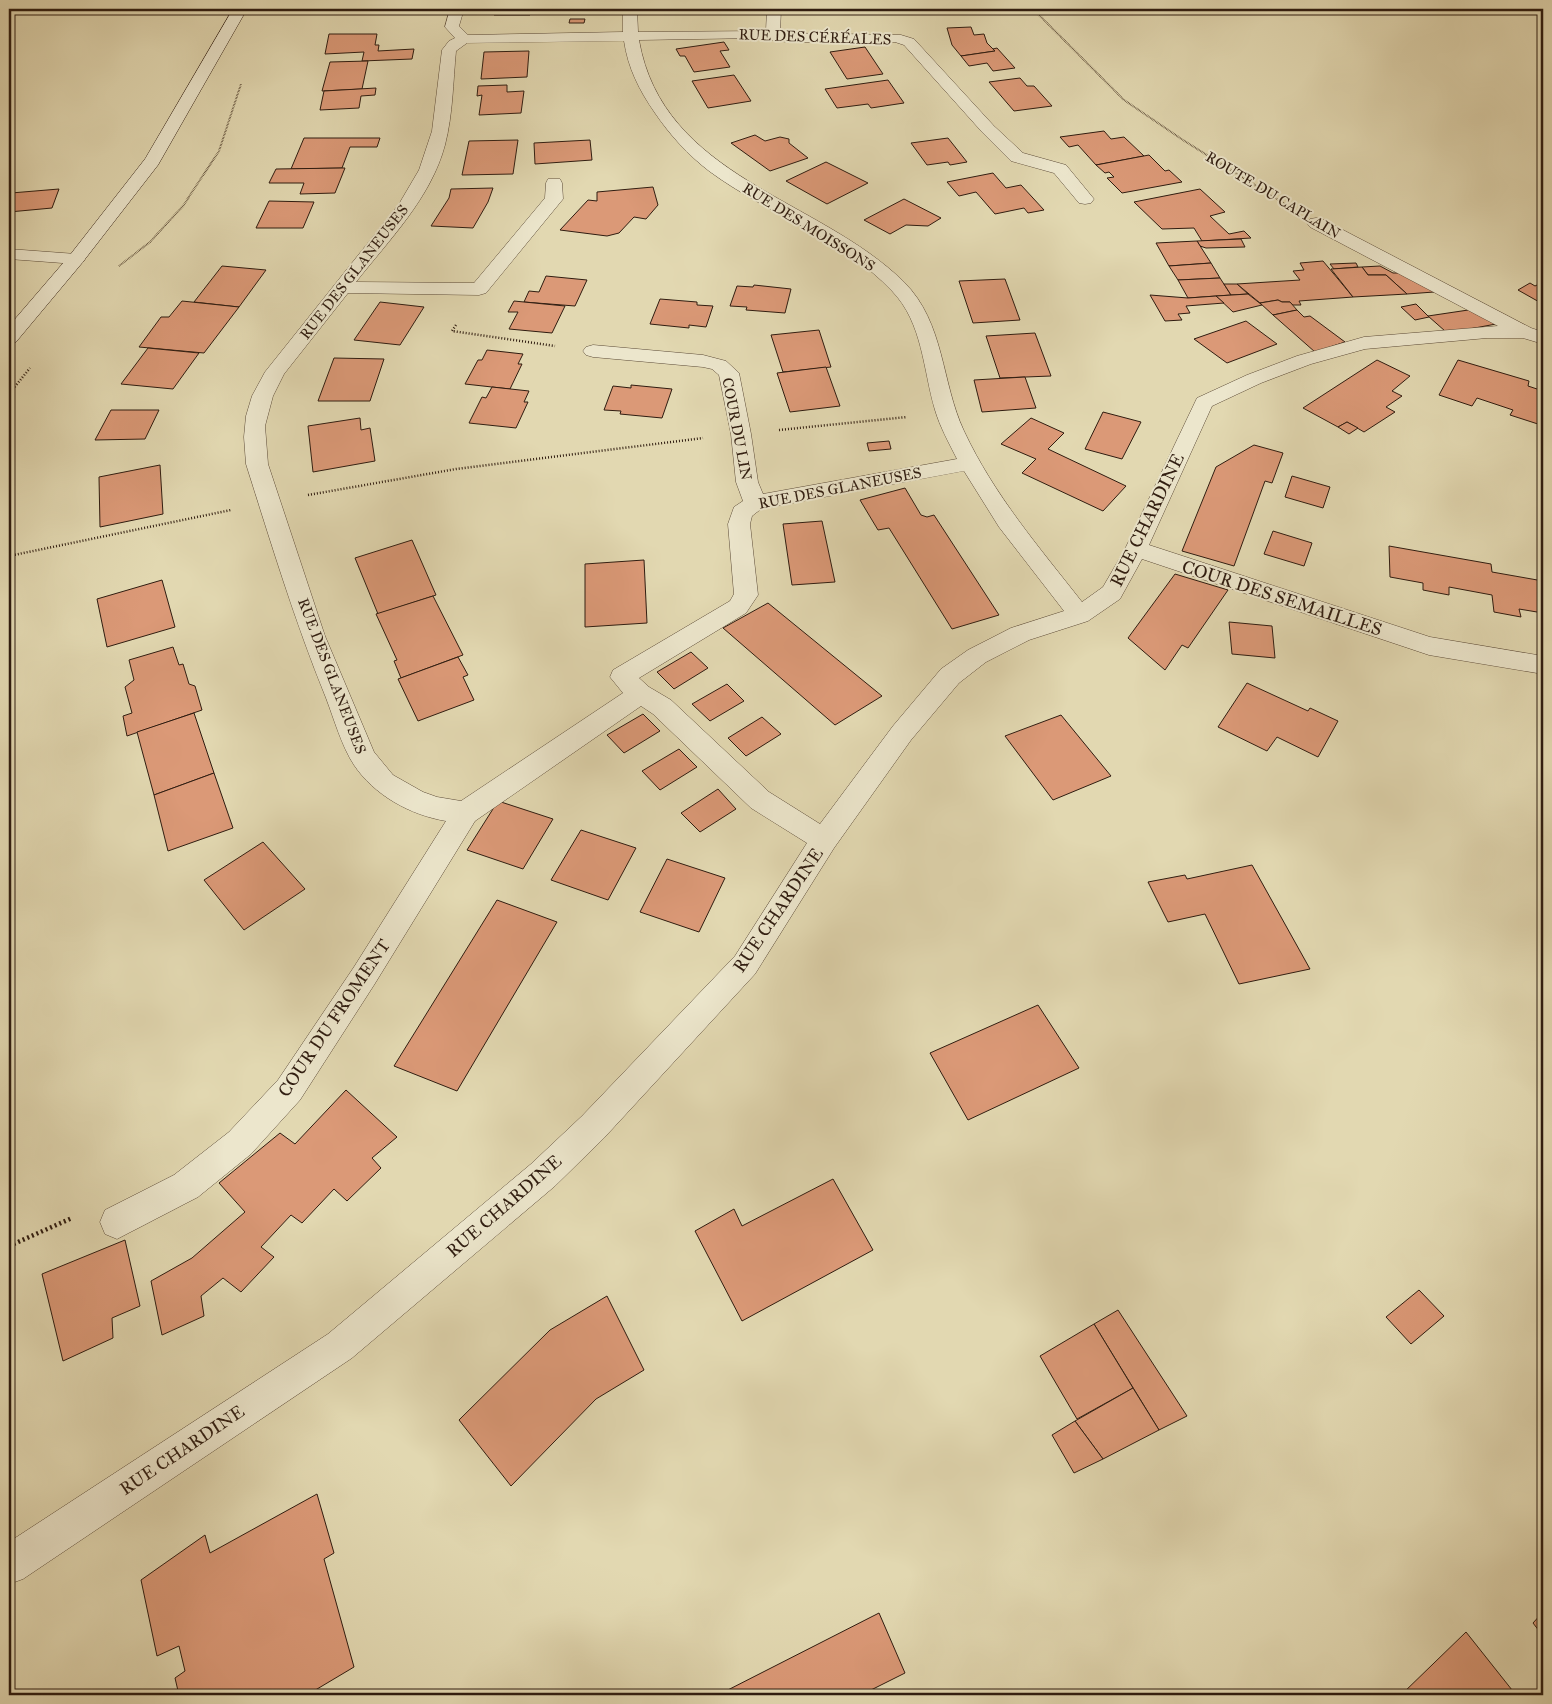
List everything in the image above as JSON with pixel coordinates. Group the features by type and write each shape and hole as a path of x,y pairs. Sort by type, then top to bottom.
{"street":[{"path":"9,338 76,260 152,161 240,9"},
{"path":"457,9 452,27 464,39 629,35"},
{"name":"RUE DES MOISSONS","path":"630,9 629,35 636,69 650,96 672,126 722,173 843,244 873,265 898,286 911,302 921,319 946,414 970,464 1000,512 1080,615"},
{"path":"773,36 774,9"},
{"name":"RUE DES CÉRÉALES","path":"629,35 896,38 909,42 1017,157 1060,169 1085,199"},
{"name":"RUE DES GLANEUSES","path":"464,39 454,44 449,50 440,126 433,156 420,185 406,207 274,372 260,398 255,416 254,436 257,464 313,636 363,758 384,782 414,800 435,808 465,813"},
{"path":"341,287 479,289 554,199 554,182"},
{"name":"ROUTE DU CAPLAIN","path":"1316,222 1534,335"},
{"path":"9,254 76,260"},
{"name":"RUE CHARDINE","path":"9,1565 340,1346 543,1175 594,1127 745,965 824,840 902,733 950,676 977,656 1020,634 1080,615 1112,593 1136,549 1204,402 1262,376 1304,360 1364,343 1487,332 1534,335"},
{"name":"COUR DU LIN","path":"593,351 703,361 719,365 728,373 741,434 747,482 755,503"},
{"name":"RUE DES GLANEUSES","path":"640,694 622,677 738,607 746,595 739,524 742,512 755,503 970,464"},
{"name":"COUR DES SEMAILLES","path":"1136,549 1429,646 1543,666"},
{"path":"465,813 640,694 662,707 760,800 824,840"},
{"name":"COUR DU FROMENT","path":"117,1222 186,1186 240,1143 289,1090 364,976 465,813"}],"path":[{"name":"ROUTE DU CAPLAIN","path":"1033,9 1124,100 1183,140 1316,222"},
{"path":"479,289 452,331 593,351"},
{"path":"770,431 872,419 946,414"},
{"path":"299,497 364,483 491,464 708,437"},
{"path":"9,556 237,509"}],"building":[{"path":"495,9 531,9 530,15 494,15"},
{"path":"811,9 848,9 848,11 811,11"},
{"path":"570,19 585,19 584,23 569,23"},
{"path":"971,27 974,35 984,34 987,43 995,51 961,56 952,45 947,28"},
{"path":"329,34 377,34 375,45 379,45 378,51 414,49 412,59 362,61 364,52 325,54"},
{"path":"724,42 729,50 720,51 730,67 694,72 685,56 680,56 676,49"},
{"path":"865,47 883,74 847,79 830,52"},
{"path":"997,48 1015,68 993,71 987,63 969,66 961,56 995,51 993,49"},
{"path":"529,51 527,77 481,79 484,52"},
{"path":"368,61 362,89 322,91 330,62"},
{"path":"734,75 751,101 708,108 692,81"},
{"path":"1020,78 1027,86 1034,86 1052,106 1014,111 989,82"},
{"path":"888,80 904,103 871,108 868,104 837,108 825,89"},
{"path":"507,85 507,92 524,91 521,113 479,115 482,95 477,96 478,86"},
{"path":"376,88 375,95 361,96 359,108 320,110 324,91"},
{"path":"1104,131 1111,139 1124,137 1144,156 1096,165 1078,145 1069,147 1060,137"},
{"path":"755,135 765,141 780,137 789,139 789,143 808,158 770,171 731,143"},
{"path":"304,138 380,138 377,147 350,147 342,168 291,169"},
{"path":"948,138 967,162 950,165 948,162 927,165 911,143"},
{"path":"518,140 513,174 462,175 469,141"},
{"path":"590,140 592,160 535,164 534,143"},
{"path":"1149,155 1165,171 1169,170 1182,182 1122,193 1107,178 1114,177 1109,172 1105,173 1096,165"},
{"path":"826,162 868,183 827,204 786,181"},
{"path":"345,168 335,193 300,194 304,183 269,183 276,169"},
{"path":"993,173 1006,188 1021,185 1044,210 1028,213 1024,208 995,214 976,192 959,196 947,182"},
{"path":"653,187 658,205 646,219 634,217 619,233 607,236 560,230 588,200 597,201 597,192"},
{"path":"493,188 488,202 473,228 431,226 449,198 451,189"},
{"path":"59,189 52,208 9,212 9,195 11,193"},
{"path":"1200,189 1225,212 1210,216 1229,234 1244,231 1251,238 1202,241 1194,228 1162,229 1134,202"},
{"path":"904,199 941,218 928,226 906,225 890,234 864,220"},
{"path":"269,201 314,202 303,228 256,228"},
{"path":"1241,239 1245,247 1206,248 1200,246 1197,241"},
{"path":"1197,241 1211,263 1169,266 1156,243"},
{"path":"1323,261 1353,297 1299,301 1301,305 1293,305 1290,302 1278,300 1260,303 1237,284 1300,280 1293,271 1304,270 1300,263"},
{"path":"1211,263 1220,278 1178,280 1169,266"},
{"path":"1356,263 1358,267 1334,269 1330,264"},
{"path":"222,266 266,270 239,307 194,302"},
{"path":"1380,266 1393,273 1406,273 1434,292 1407,294 1386,275 1368,275 1362,267"},
{"path":"1362,267 1368,275 1386,275 1407,294 1353,297 1331,269"},
{"path":"546,276 587,280 575,306 524,302 529,291 539,292"},
{"path":"1220,278 1231,295 1188,298 1178,280"},
{"path":"1005,279 1020,320 973,323 959,281"},
{"path":"1543,282 1543,302 1541,303 1518,290 1530,283 1535,286"},
{"path":"1224,284 1237,284 1248,294 1231,295"},
{"path":"754,285 791,289 785,313 746,310 747,307 730,306 737,286 753,287"},
{"path":"1248,294 1262,305 1233,312 1216,296"},
{"path":"1150,295 1188,298 1216,296 1224,303 1186,306 1190,313 1178,314 1182,320 1165,321"},
{"path":"660,299 697,302 697,305 713,306 706,327 689,325 689,328 650,324"},
{"path":"1278,300 1290,302 1297,310 1273,315 1260,303"},
{"path":"182,301 239,307 204,353 139,347 161,317 169,317"},
{"path":"514,301 565,306 552,333 509,329 518,312 508,312"},
{"path":"380,302 424,307 400,345 354,340"},
{"path":"1416,304 1429,317 1415,320 1401,307"},
{"path":"1475,309 1496,324 1464,330 1445,331 1428,316"},
{"path":"1297,310 1304,317 1310,316 1345,342 1315,352 1273,315"},
{"path":"1246,321 1277,344 1227,363 1194,339"},
{"path":"819,330 831,367 783,372 771,335"},
{"path":"1035,333 1051,376 1000,378 986,336"},
{"path":"148,348 199,353 173,389 121,384"},
{"path":"487,350 523,354 518,364 522,364 510,389 465,384 478,360 482,360"},
{"path":"334,358 384,359 370,401 318,401"},
{"path":"1377,360 1410,376 1392,391 1402,396 1386,407 1395,412 1364,432 1347,422 1338,427 1303,408"},
{"path":"1458,360 1529,381 1528,386 1543,391 1543,420 1541,425 1510,415 1513,410 1477,398 1472,406 1439,395"},
{"path":"826,367 840,406 790,412 777,373"},
{"path":"1025,377 1036,408 982,412 974,380"},
{"path":"631,385 672,389 662,418 620,414 621,411 604,410 613,386 631,388"},
{"path":"492,387 529,391 524,402 528,402 516,428 469,423 482,397 486,398"},
{"path":"111,410 159,410 145,439 95,440"},
{"path":"1103,412 1141,422 1122,459 1085,449"},
{"path":"360,418 361,430 370,428 375,461 313,472 308,426"},
{"path":"1031,418 1064,433 1048,449 1126,486 1103,511 1022,473 1036,459 1001,444"},
{"path":"1347,422 1358,428 1349,434 1338,427"},
{"path":"889,441 891,449 869,451 867,443"},
{"path":"1254,445 1283,453 1272,483 1265,481 1234,566 1182,551 1216,467"},
{"path":"160,465 163,514 100,527 99,477"},
{"path":"1292,476 1330,487 1323,508 1285,497"},
{"path":"905,488 921,515 927,517 934,515 999,615 952,629 889,528 878,530 860,500"},
{"path":"822,521 835,582 792,585 783,524"},
{"path":"1273,531 1312,543 1304,566 1264,554"},
{"path":"412,540 436,595 378,614 355,558"},
{"path":"1389,546 1491,564 1492,572 1543,581 1543,613 1519,609 1521,617 1494,612 1492,595 1449,587 1449,595 1423,590 1423,583 1390,577"},
{"path":"644,560 647,623 585,627 585,564"},
{"path":"1175,574 1228,590 1188,648 1182,645 1165,670 1128,638"},
{"path":"162,580 175,627 107,647 97,599"},
{"path":"433,596 463,655 401,678 394,661 397,660 376,614"},
{"path":"768,603 882,696 835,725 723,628"},
{"path":"1229,622 1272,626 1275,658 1232,654"},
{"path":"173,647 179,665 183,664 189,684 195,686 202,710 127,736 123,716 132,713 125,687 134,680 129,660"},
{"path":"691,652 708,668 674,689 657,672"},
{"path":"458,657 468,675 463,677 474,700 418,721 398,679"},
{"path":"1247,683 1308,711 1310,708 1338,721 1318,757 1277,737 1267,751 1218,727"},
{"path":"727,684 744,701 710,721 692,704"},
{"path":"194,713 214,773 154,795 137,732"},
{"path":"643,714 660,731 624,753 607,735"},
{"path":"1061,715 1111,776 1053,800 1005,736"},
{"path":"762,717 781,734 746,756 728,738"},
{"path":"679,749 697,767 660,790 642,771"},
{"path":"214,773 233,828 168,851 154,795"},
{"path":"718,789 736,809 700,832 681,813"},
{"path":"498,801 553,819 523,869 467,850"},
{"path":"581,830 636,848 608,900 551,880"},
{"path":"263,842 305,889 244,930 204,880"},
{"path":"667,859 725,878 699,932 640,912"},
{"path":"1252,865 1310,969 1239,984 1205,914 1168,922 1148,882 1185,875 1187,879"},
{"path":"497,900 557,922 457,1091 394,1066"},
{"path":"1038,1005 1079,1068 968,1120 930,1053"},
{"path":"346,1090 397,1137 372,1158 381,1168 347,1201 334,1189 302,1223 291,1215 261,1247 274,1257 241,1292 223,1278 201,1296 204,1316 162,1335 151,1281 192,1258 245,1212 219,1183 280,1133 295,1144"},
{"path":"833,1179 873,1250 742,1321 695,1231 734,1209 742,1226"},
{"path":"125,1240 140,1306 112,1318 113,1338 63,1361 42,1274"},
{"path":"1419,1290 1444,1316 1411,1344 1386,1317"},
{"path":"607,1296 644,1370 596,1399 511,1486 459,1420 550,1330"},
{"path":"1118,1310 1187,1416 1159,1430 1094,1324"},
{"path":"1094,1324 1133,1388 1077,1419 1040,1356"},
{"path":"1133,1388 1159,1430 1103,1459 1075,1421"},
{"path":"1075,1421 1103,1459 1074,1473 1052,1435"},
{"path":"317,1494 334,1553 324,1559 354,1667 307,1695 179,1695 175,1678 185,1671 179,1646 157,1656 141,1580 205,1535 210,1553"},
{"path":"1543,1612 1543,1636 1533,1623"},
{"path":"879,1613 905,1673 861,1695 718,1695"},
{"path":"1466,1632 1516,1695 1401,1695"}]}
